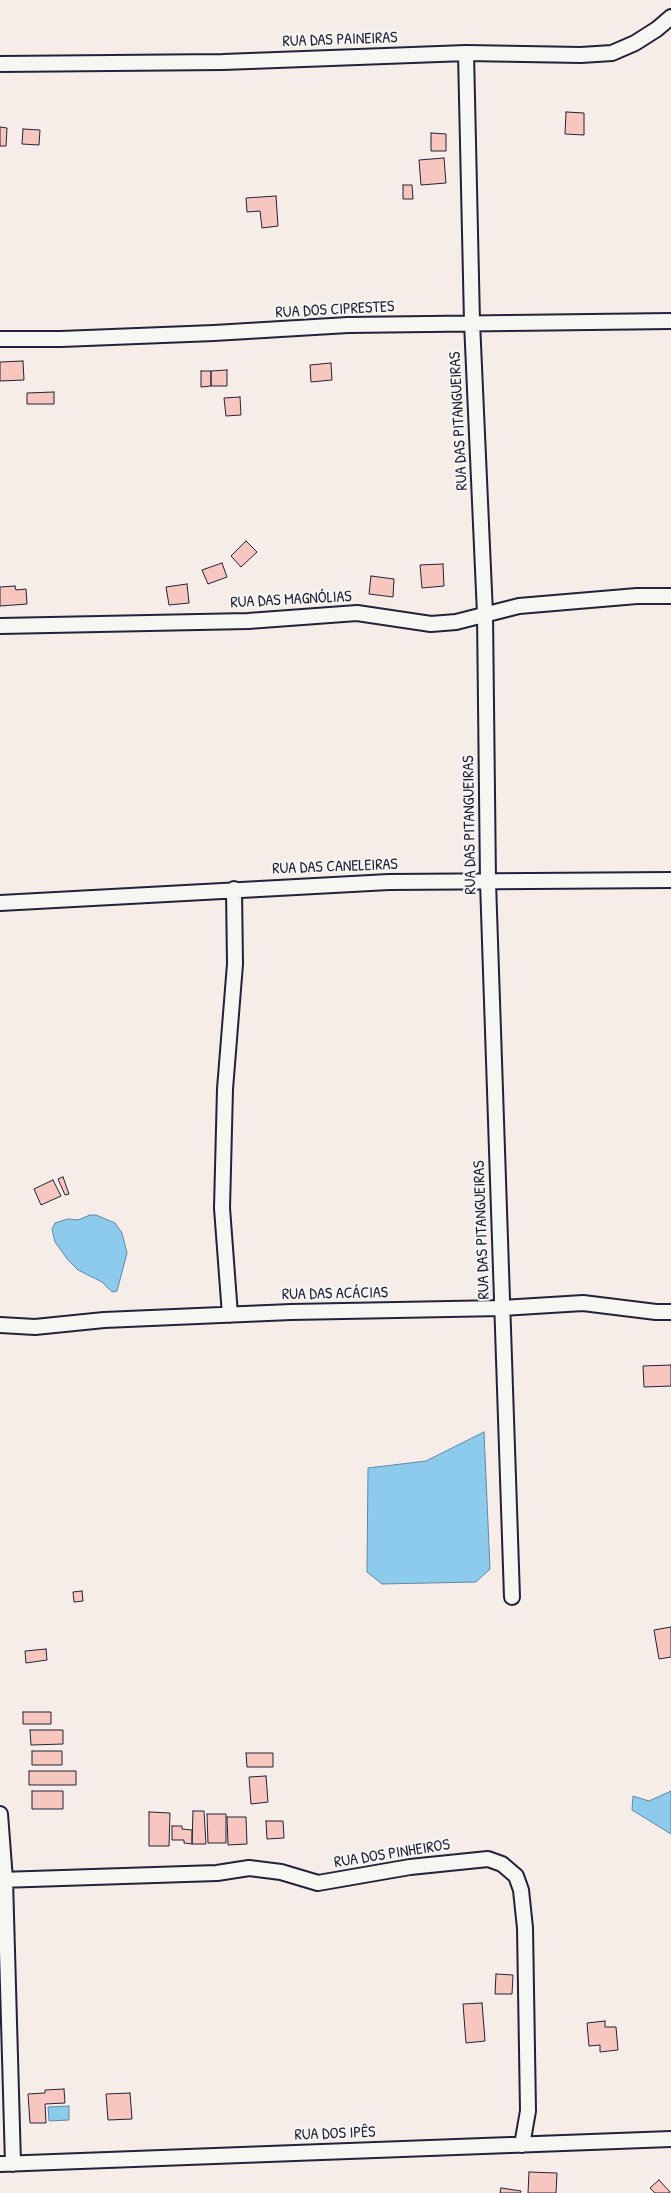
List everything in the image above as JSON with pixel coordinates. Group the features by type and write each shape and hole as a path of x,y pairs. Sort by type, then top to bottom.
{"street":[{"name":"RUA DAS PAINEIRAS","path":"0,64 222,62 466,53 581,55 612,53 635,43 657,29 671,17"},
{"name":"RUA DAS PITANGUEIRAS","path":"466,53 472,322 485,614 488,882 512,1597"},
{"name":"RUA DOS CIPRESTES","path":"0,339 61,339 472,322 671,320"},
{"name":"RUA DAS MAGNÓLIAS","path":"0,626 248,621 357,613 431,624 456,622 519,606 637,596 671,596"},
{"name":"RUA DAS CANELEIRAS","path":"0,902 389,882 671,880"},
{"path":"230,1315 222,1208 225,1089 235,964 234,889"},
{"name":"RUA DAS ACÁCIAS","path":"0,1325 35,1326 104,1320 230,1315 502,1308 584,1302 656,1312 671,1312"},
{"path":"0,1814 6,2164"},
{"name":"RUA DOS PINHEIROS","path":"2,1880 217,1873 249,1868 280,1872 318,1883 410,1867 488,1858 502,1864 516,1876 521,1890 525,1928 528,2111 522,2144"},
{"name":"RUA DOS IPÊS","path":"6,2164 671,2139"}],"water":[{"path":"90,1215 96,1215 115,1223 122,1233 127,1253 117,1291 112,1292 102,1282 78,1270 55,1242 52,1229 55,1223 68,1219 78,1220"},
{"path":"484,1432 490,1569 476,1582 382,1584 367,1572 368,1468 426,1461"},
{"path":"671,1791 671,1834 632,1810 633,1796 649,1801"},
{"path":"69,2106 69,2120 49,2121 48,2107"}],"building":[{"path":"566,112 584,113 584,135 565,134"},
{"path":"0,127 7,128 6,146 0,146"},
{"path":"23,129 40,130 39,145 22,144"},
{"path":"431,133 446,134 446,151 431,151"},
{"path":"444,158 446,183 421,185 419,160"},
{"path":"403,185 412,185 413,199 403,199"},
{"path":"276,196 278,226 262,228 260,211 247,212 246,198"},
{"path":"23,361 24,380 0,381 0,362"},
{"path":"331,363 332,380 311,382 310,365"},
{"path":"227,370 227,386 211,386 211,371"},
{"path":"201,371 211,371 211,386 201,387"},
{"path":"54,392 54,404 27,404 27,393"},
{"path":"240,397 241,415 226,416 224,398"},
{"path":"246,541 257,552 241,567 231,556"},
{"path":"222,563 227,577 208,584 202,570"},
{"path":"443,564 444,586 422,588 420,565"},
{"path":"371,576 394,579 393,597 369,594"},
{"path":"187,584 189,603 169,605 166,587"},
{"path":"15,586 16,590 26,589 27,604 0,606 0,587"},
{"path":"63,1177 69,1194 65,1195 58,1179"},
{"path":"53,1180 61,1196 41,1205 34,1189"},
{"path":"671,1365 671,1386 644,1387 643,1366"},
{"path":"82,1591 83,1601 74,1602 73,1592"},
{"path":"671,1627 671,1657 659,1659 654,1630"},
{"path":"46,1649 47,1660 26,1663 25,1651"},
{"path":"23,1712 51,1712 51,1724 23,1724"},
{"path":"30,1730 63,1730 63,1744 31,1745"},
{"path":"32,1751 62,1751 62,1765 32,1765"},
{"path":"246,1753 273,1753 273,1767 247,1767"},
{"path":"29,1771 76,1771 76,1785 29,1785"},
{"path":"266,1776 268,1802 251,1804 249,1777"},
{"path":"32,1791 63,1791 63,1809 32,1809"},
{"path":"193,1811 204,1811 206,1844 192,1844"},
{"path":"149,1812 170,1813 169,1846 149,1846"},
{"path":"207,1814 226,1814 226,1843 208,1843"},
{"path":"227,1817 246,1817 247,1844 228,1845"},
{"path":"266,1821 283,1821 284,1838 267,1839"},
{"path":"172,1826 182,1826 182,1829 192,1830 192,1844 184,1843 184,1840 172,1840"},
{"path":"496,1974 513,1975 512,1994 495,1994"},
{"path":"482,2003 485,2041 466,2043 463,2004"},
{"path":"605,2021 605,2027 616,2027 618,2050 600,2052 600,2045 589,2046 587,2023"},
{"path":"64,2089 65,2103 45,2104 46,2123 30,2123 28,2094 45,2093 45,2090"},
{"path":"130,2093 132,2119 108,2120 106,2094"},
{"path":"529,2172 557,2173 556,2193 528,2193"},
{"path":"659,2180 669,2193 655,2193 650,2188"},
{"path":"501,2188 521,2191 520,2193 500,2193"}]}
